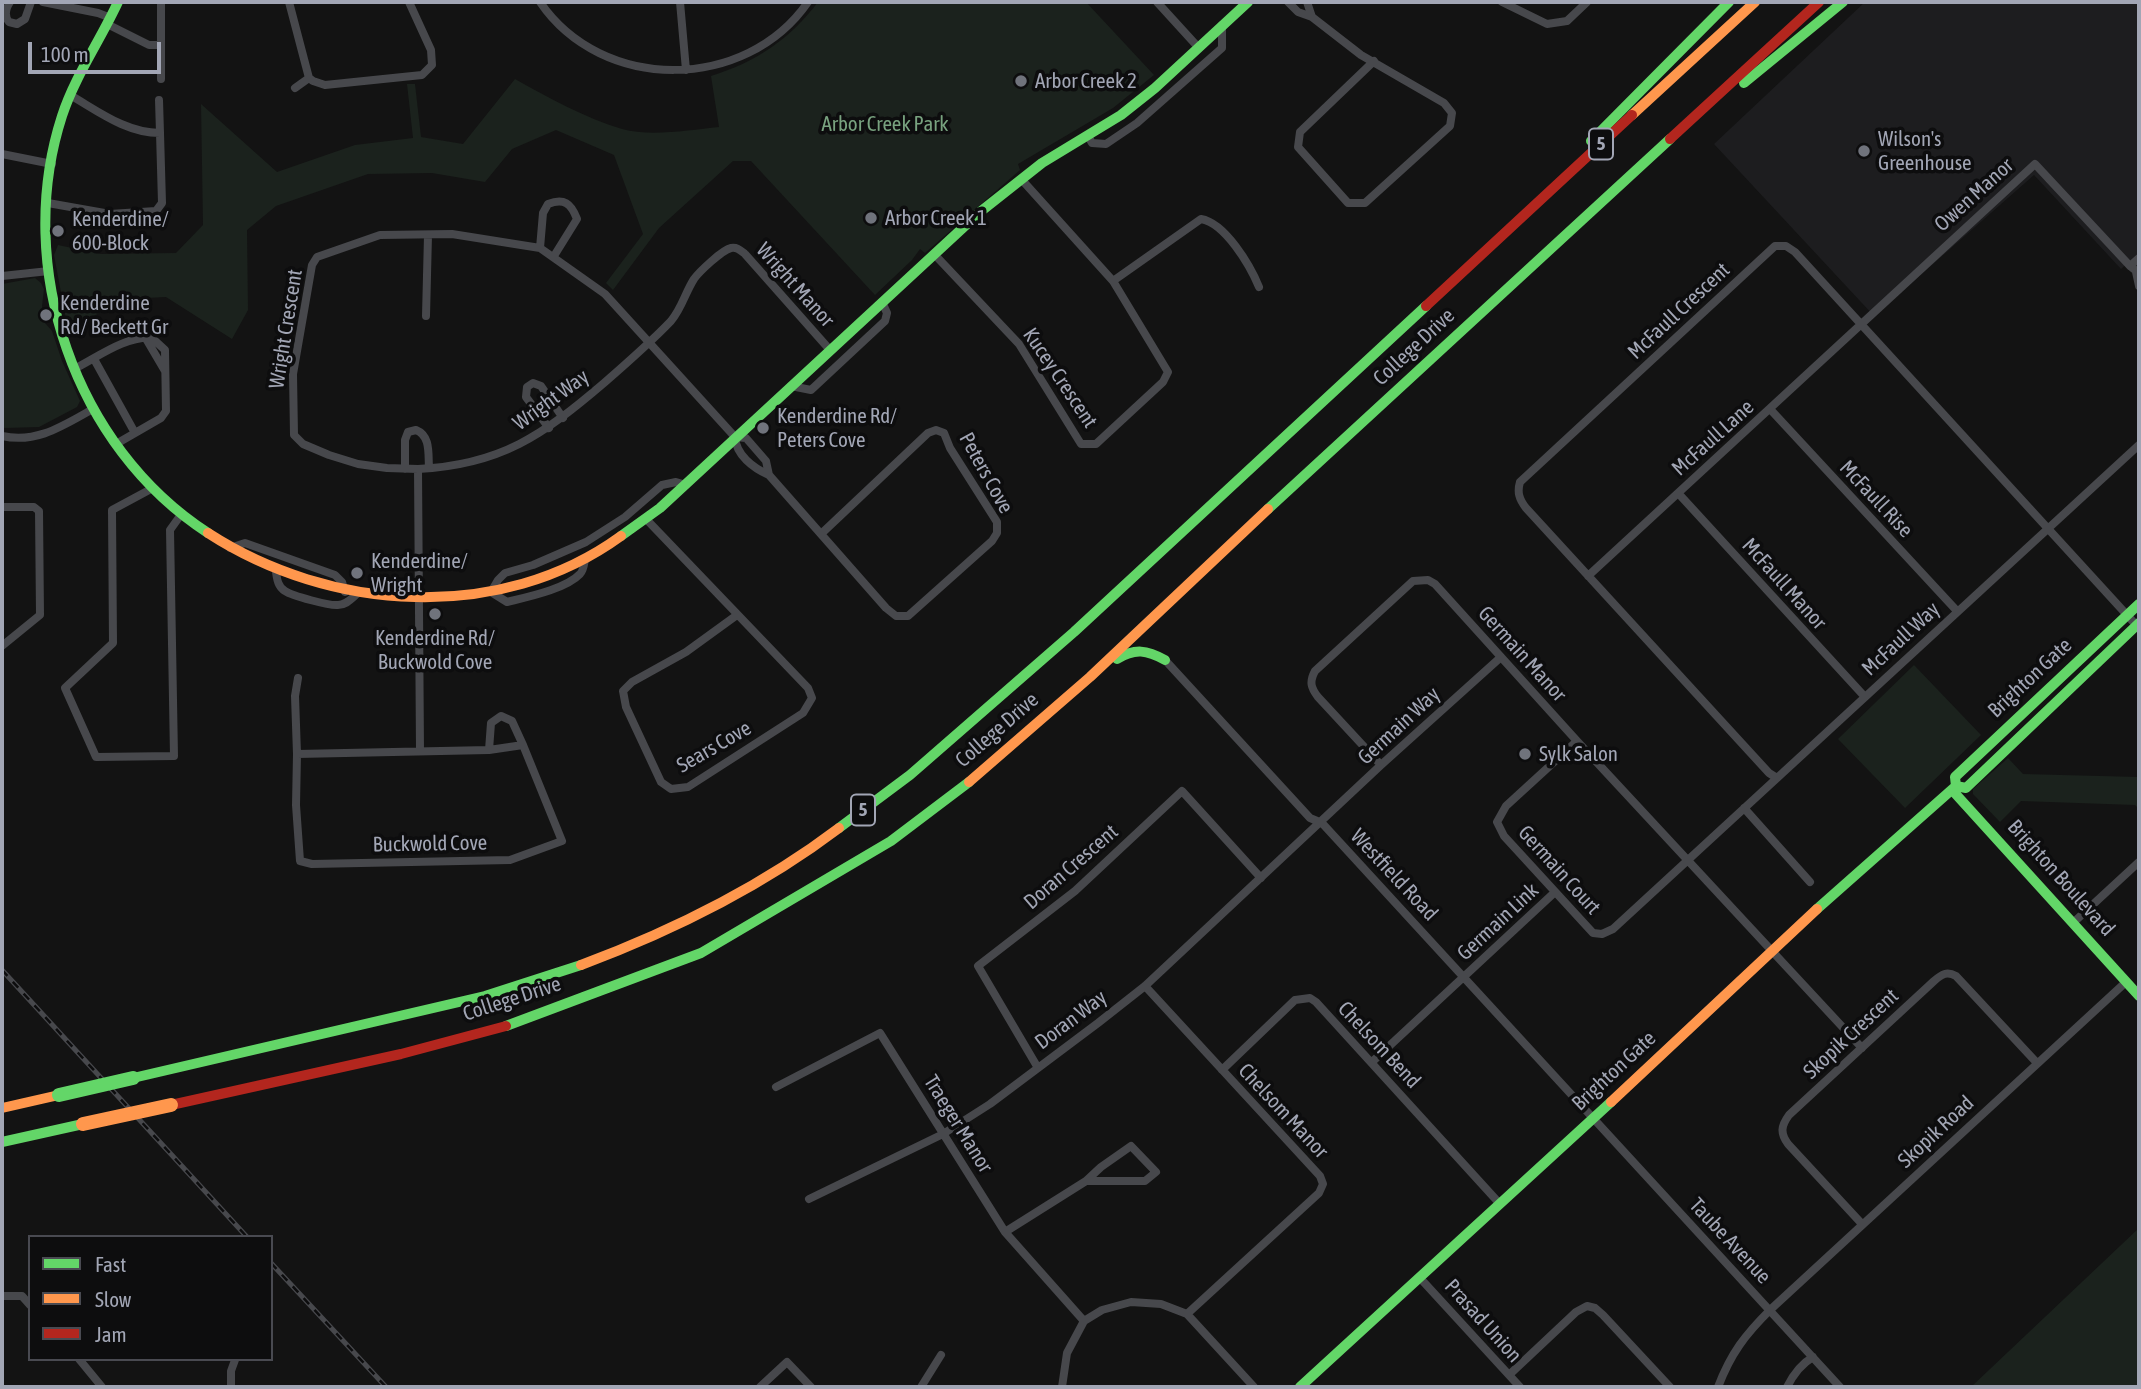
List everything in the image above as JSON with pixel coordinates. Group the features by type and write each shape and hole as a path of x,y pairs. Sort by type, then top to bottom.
{"main road":[{"path":"118,2 92,48 59,126 48,203 49,271 56,313 74,369 93,409 151,489 180,516 230,548 276,572 309,583 351,593 420,599 491,592 528,583 585,559 647,520 980,212 1042,163 1138,102 1248,2"},
{"path":"1447,286 1729,2"},
{"name":"College Drive","path":"2,1108 485,996 552,976 621,950 755,884 819,843 890,790 968,726 1074,632 1755,2"},
{"name":"College Drive","path":"2,1142 401,1054 503,1027 701,953 891,841 978,776 1090,677 1200,571 1819,2"},
{"path":"1629,176 1843,2"},
{"name":"Brighton Gate","path":"1300,1387 1594,1119 1772,951 1954,788 1966,788 2136,623 2139,604"},
{"path":"1090,677 1135,649 1146,650 1165,660"},
{"name":"Brighton Boulevard","path":"1954,788 2139,996"}],"street":[{"path":"10,2 7,19 18,24 25,19 31,2"},
{"path":"43,2 98,13 149,45 161,45"},
{"path":"161,2 161,79"},
{"path":"289,2 309,78 326,85 422,75 432,65 433,57 409,2"},
{"path":"540,2 548,14 568,33 589,48 614,61 663,71 720,65 749,54 769,42 791,23 808,2"},
{"path":"680,2 685,70"},
{"path":"1157,2 1198,47"},
{"path":"1288,2 1298,12 1312,17 1361,55 1374,61 1444,103 1451,113 1450,126 1365,204 1348,203 1298,147 1300,132 1374,61"},
{"path":"1307,2 1312,17"},
{"path":"1502,2 1547,24 1567,21 1587,2"},
{"path":"1088,136 1092,143 1107,144 1137,123 1222,48 1222,25"},
{"path":"295,88 309,78"},
{"path":"70,95 127,127 143,132 160,132"},
{"path":"48,203 110,214 156,211 162,204 159,100"},
{"path":"2,154 52,164"},
{"name":"Owen Manor","path":"1860,324 2035,164 2135,270"},
{"name":"Kucey Crescent","path":"936,255 1019,344 1081,444 1096,444 1163,382 1168,372 1114,281 1021,180"},
{"path":"540,248 543,213 548,204 558,200 568,202 577,219 554,256"},
{"path":"1114,281 1201,219 1211,220 1249,262 1259,287"},
{"name":"Wright Crescent","path":"418,469 358,464 329,455 299,442 293,430 293,374 312,265 317,257 380,235 452,234 540,248 605,294 735,437"},
{"path":"426,316 428,235"},
{"name":"McFaull Crescent","path":"1777,778 1769,773 1521,501 1518,488 1520,482 1775,246 1786,246 1795,252 2136,623"},
{"name":"Wright Manor","path":"651,342 679,312 695,278 724,251 738,248 830,350"},
{"path":"2139,258 2135,270 2139,286"},
{"path":"2,276 49,271"},
{"path":"791,386 811,390 885,321 887,313 882,302"},
{"name":"McFaull Lane","path":"1588,576 1860,324"},
{"path":"74,369 124,343 145,337 152,338 165,350 166,411 161,418 116,444"},
{"name":"Wright Way","path":"418,469 451,466 493,456 521,444 563,418 651,342"},
{"path":"94,359 135,433"},
{"path":"549,428 526,397 527,387 533,383 541,386 563,418"},
{"path":"2,436 19,439 41,435 65,426 93,409"},
{"name":"McFaull Rise","path":"1770,409 1956,611"},
{"path":"405,469 405,440 408,432 416,430 424,433 428,440 429,468"},
{"name":"Peters Cove","path":"769,475 766,461 746,439 735,437 736,448 756,470 769,475 886,608 896,616 908,616 992,541 997,533 997,522 950,448 944,433 936,430 928,433 821,534"},
{"name":"McFaull Way","path":"1688,860 2139,444"},
{"path":"418,469 420,751"},
{"path":"491,592 505,573 533,565 586,542 625,517 662,485 676,482 685,485"},
{"path":"151,489 112,510 113,642 65,688 96,757 174,756 170,530 180,516"},
{"name":"McFaull Manor","path":"1678,493 1865,697"},
{"path":"2,507 34,507 39,511 40,615 2,646"},
{"name":"Sears Cove","path":"647,520 808,688 812,698 803,713 688,787 671,789 661,782 626,707 623,691 632,682 686,652 737,615"},
{"path":"230,548 245,543 335,575 351,593"},
{"name":"Germain Manor","path":"1381,765 1318,698 1311,685 1311,678 1315,671 1413,581 1428,580 1435,584 1862,1048"},
{"name":"Germain Way","path":"1322,823 1381,765 1501,657"},
{"name":"Westfield Road","path":"1165,660 1310,818 1322,823 1594,1119"},
{"name":"Buckwold Cove","path":"298,678 295,696 296,805 300,861 312,864 510,860 562,841 512,722 501,716 491,723 489,750"},
{"name":"Germain Court","path":"1577,741 1506,806 1497,822 1504,836 1593,933 1602,934 1613,929 1688,860"},
{"path":"297,754 489,750 523,745"},
{"name":"Doran Crescent","path":"1038,1068 978,966 1075,891 1182,791 1261,878"},
{"path":"1744,808 1810,883"},
{"name":"Doran Way","path":"809,1199 943,1134 989,1104 1144,986 1322,823"},
{"path":"2074,922 2139,862"},
{"name":"Germain Link","path":"1372,1062 1555,892"},
{"name":"Skopik Crescent","path":"1862,1224 1787,1144 1782,1126 1789,1115 1934,981 1950,972 1963,982 2037,1063"},
{"name":"Skopik Road","path":"1770,1310 2126,982"},
{"name":"Chelsom Manor","path":"1144,986 1320,1176 1323,1184 1319,1194 1187,1314"},
{"name":"Chelsom Bend","path":"1222,1070 1295,1000 1310,998 1372,1062 1500,1204"},
{"name":"Traeger Manor","path":"776,1087 880,1033 1006,1232 1084,1321"},
{"name":"Taube Avenue","path":"1594,1119 1840,1387"},
{"path":"1006,1232 1086,1181 1131,1146 1156,1172 1145,1181 1086,1181"},
{"name":"Prasad Union","path":"1420,1278 1520,1387"},
{"path":"2,1296 22,1296 28,1303"},
{"path":"1062,1387 1067,1353 1084,1321 1102,1310 1131,1303 1161,1304 1187,1314 1254,1387"},
{"path":"1509,1376 1576,1312 1587,1306 1595,1308 1670,1387"},
{"path":"1718,1387 1728,1361 1749,1332 1770,1310"},
{"path":"921,1387 941,1355"},
{"path":"1787,1387 1792,1376 1813,1357"},
{"path":"81,1361 102,1387"},
{"path":"231,1387 234,1361"},
{"path":"760,1387 787,1362 811,1387"}],"shaded area":[{"path":"1865,2 2139,2 2139,253 2121,269 2034,175 1874,316 1714,144"}],"green space":[{"name":"Arbor Creek Park","path":"818,2 1086,2 1154,75 1113,108 1018,164 1020,170 925,253 920,249 875,295 751,161 733,161 659,228 613,290 606,283 643,234 614,155 556,130 512,149 485,182 432,173 368,174 276,206 247,230 248,310 232,339 166,297 125,299 68,330 54,255 58,245 101,254 176,253 203,225 201,104 277,172 355,145 413,138 407,84 415,84 421,137 463,144 515,79 581,113 622,129 657,133 719,127 711,76 743,64 770,48 795,28"},
{"path":"35,278 44,289 42,306 45,323 52,331 80,401 77,407 39,427 5,428 2,427 2,284"},
{"path":"1914,665 1981,735 1905,808 1838,739"},
{"path":"2008,758 2023,774 2139,777 2139,809 2135,805 2021,801 2000,822 1973,794 1973,789"},
{"path":"2139,1228 2139,1387 1971,1387"}],"railway":[{"path":"2,970 245,1235"},
{"path":"273,1265 386,1387"}],"traffic: fast":[{"path":"118,2 67,101 62,116 49,174 45,233 52,292 67,349 90,403 122,453 162,497 208,533"},
{"path":"621,536 660,508 980,212 1042,163 1121,115 1155,88 1248,2"},
{"path":"1591,141 1729,2"},
{"path":"1744,83 1843,2"},
{"path":"1268,509 1670,139"},
{"path":"839,828 910,775 1074,632 1426,306"},
{"path":"1817,909 1956,786 1955,777 2139,604"},
{"path":"1956,786 1966,788 2139,623"},
{"path":"1117,659 1130,653 1141,652 1165,660"},
{"path":"506,1026 701,953 891,841 969,782"},
{"path":"1952,790 2139,996"},
{"path":"133,1078 485,996 581,965"},
{"path":"59,1095 133,1078"},
{"path":"1300,1387 1611,1102"},
{"path":"2,1142 83,1124"}],"traffic: slow":[{"path":"1632,115 1755,2"},
{"path":"969,782 1090,677 1268,509"},
{"path":"208,533 256,559 307,579 360,592 415,597 469,595 523,584 574,564 621,536"},
{"path":"581,965 649,938 715,906 779,870 839,828"},
{"path":"1611,1102 1817,909"},
{"path":"2,1108 59,1095"},
{"path":"83,1124 171,1105"}],"traffic: jam":[{"path":"1670,139 1819,2"},
{"path":"1426,306 1632,115"},
{"path":"171,1105 401,1054 506,1026"}],"place":[{"name":"Arbor Creek 2","path":"1021,81"},
{"name":"Wilson's Greenhouse","path":"1864,151"},
{"name":"Arbor Creek 1","path":"871,218"},
{"name":"Kenderdine/ 600-Block","path":"58,231"},
{"name":"Kenderdine Rd/ Beckett Gr","path":"46,315"},
{"name":"Kenderdine Rd/ Peters Cove","path":"763,428"},
{"name":"Kenderdine/ Wright","path":"357,573"},
{"name":"Kenderdine Rd/ Buckwold Cove","path":"435,614"},
{"name":"Sylk Salon","path":"1525,754"}]}
